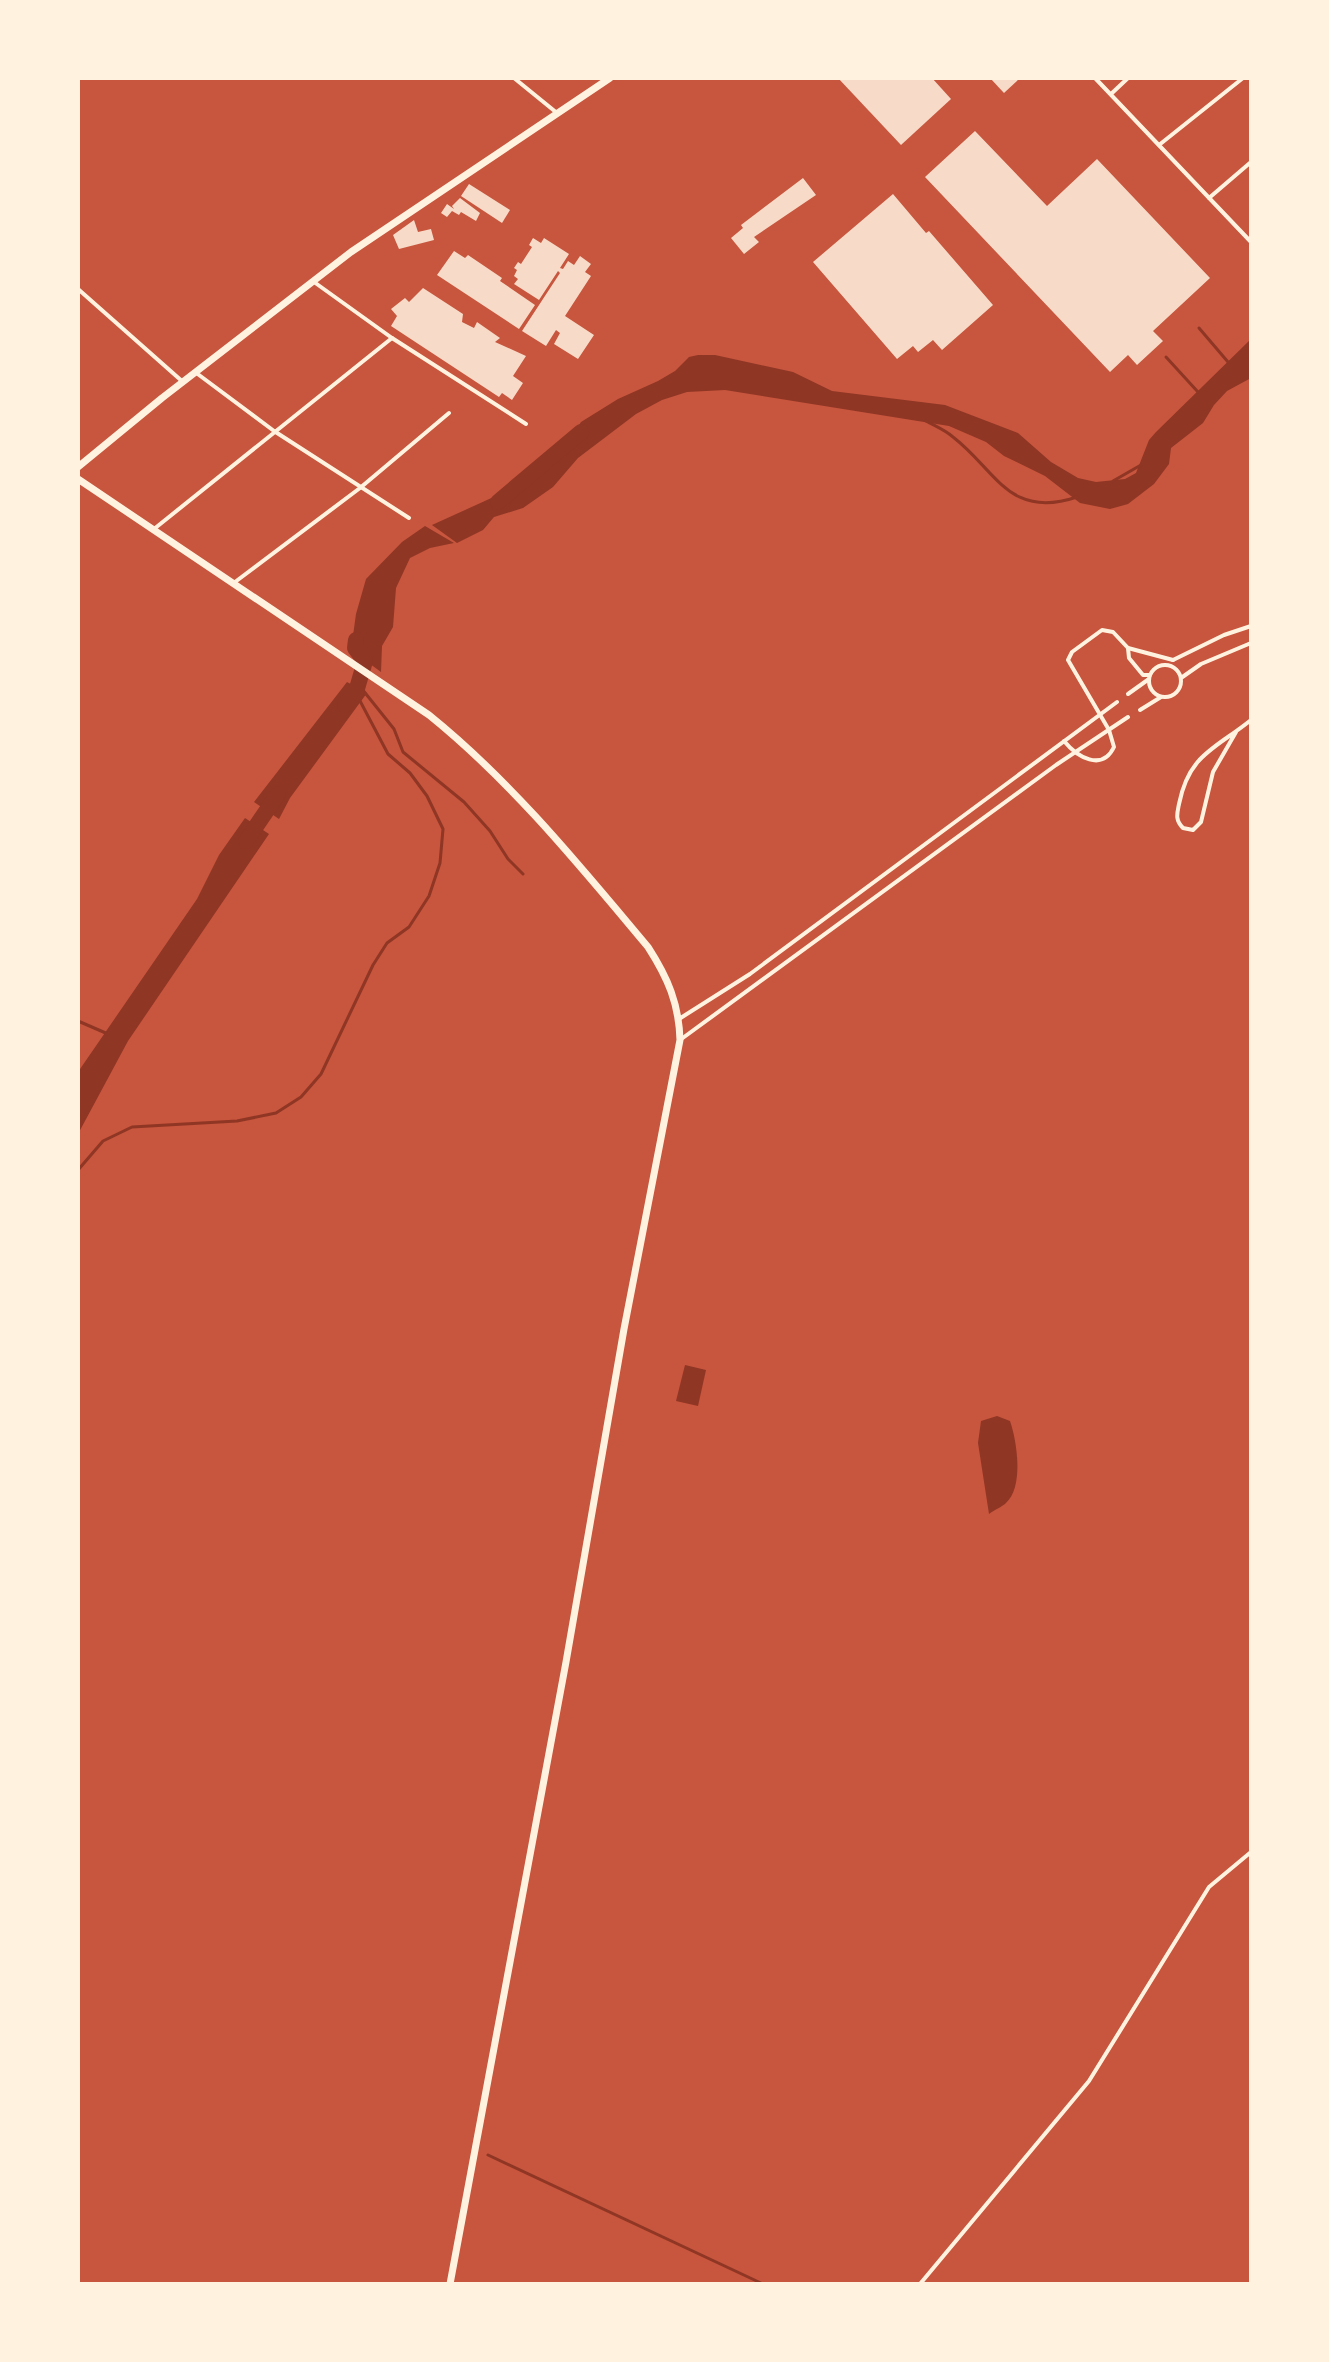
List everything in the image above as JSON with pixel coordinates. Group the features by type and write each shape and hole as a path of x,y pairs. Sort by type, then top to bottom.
{"main road":[{"path":"78,467 312,281 394,222 610,78"},
{"path":"78,479 387,686 470,748 648,947 666,975 679,1019 680,1040 624,1329 566,1662 450,2284"}],"street":[{"path":"514,78 557,113"},
{"path":"1095,78 1251,242"},
{"path":"1111,94 1128,78"},
{"path":"1159,145 1243,78"},
{"path":"1209,198 1251,162"},
{"path":"312,281 392,338 526,424"},
{"path":"78,289 183,382"},
{"path":"153,529 392,338"},
{"path":"195,372 274,431 409,518"},
{"path":"235,582 360,488 449,413"},
{"path":"1128,694 1156,667 1224,635 1251,626"},
{"path":"1064,741 1080,757 1104,760 1114,747 1109,730 1069,665 1069,656 1102,630 1113,632 1128,648 1173,660"},
{"path":"1181,678 1201,664 1251,643"},
{"path":"1128,648 1129,658 1143,675 1149,677"},
{"path":"1140,710 1178,691 1181,678 1177,670 1164,664"},
{"path":"1149,677 1150,688 1161,697"},
{"path":"679,1019 750,974 1117,702"},
{"path":"680,1040 1128,717"},
{"path":"1236,732 1213,772 1201,822 1193,830 1183,828 1177,814 1186,776 1216,744 1251,720"},
{"path":"937,837 945,847"},
{"path":"920,2284 1089,2081 1209,1887 1251,1852"}],"shaded area":[{"path":"1251,339 1251,378 1227,391 1203,423 1171,448 1169,464 1154,484 1128,504 1110,509 1080,503 1045,476 1004,456 986,442 949,426 725,390 687,392 662,400 636,414 578,458 553,487 523,508 494,517 483,530 457,543 432,525 529,481 555,461 581,422 618,399 675,371 689,357 698,355 715,355 793,372 832,391 945,405 1018,433 1051,462 1078,478 1096,482 1125,479 1136,473 1149,440 1156,432"},
{"path":"425,526 454,543 430,548 410,558 396,588 393,627 382,646 381,672 351,650 356,614 366,579 402,542"},
{"path":"347,682 367,693 290,798 279,819 254,802"},
{"path":"245,818 269,834 128,1041 78,1134 78,1072 197,899 219,855"},
{"path":"685,1365 706,1370 698,1406 676,1401"},
{"path":"997,1416 1010,1421 1017,1452 1017,1475 1012,1496 989,1514 978,1443 981,1421"}],"building":[{"path":"838,78 932,78 951,99 901,145"},
{"path":"990,78 1020,78 1004,93"},
{"path":"975,131 1047,206 1097,159 1210,278 1153,331 1163,341 1137,365 1128,355 1110,372 925,177"},
{"path":"803,178 816,195 754,237 759,242 744,254 731,238 743,228 741,225"},
{"path":"469,184 510,210 502,223 461,196"},
{"path":"893,194 993,305 942,350 933,340 918,352 913,346 897,359 813,262"},
{"path":"460,198 480,213 476,221 461,212 459,215 452,211 447,217 441,213 447,204 454,209 452,206"},
{"path":"414,220 418,232 431,229 434,240 399,249 393,235"},
{"path":"533,238 541,243 544,238 569,254 560,268 563,269 568,261 574,265 580,256 591,264 585,272 591,276 565,316 594,335 578,359 554,344 560,333 556,330 546,346 522,331 560,273 558,271 539,300 514,284 518,279 514,276 517,270 514,268 518,262 521,264 532,247 529,245"},
{"path":"454,251 465,258 468,255 535,305 519,329 437,275"},
{"path":"423,288 463,314 462,322 474,328 477,322 500,338 495,342 526,356 513,376 523,383 512,400 502,393 499,397 391,326 397,316 391,309 405,298 409,302"}],"waterway":[{"path":"1199,328 1228,362"},
{"path":"1166,357 1198,392"},
{"path":"926,421 953,437 993,477 1019,497 1035,502 1077,497"},
{"path":"498,502 581,432"},
{"path":"1113,481 1141,465"},
{"path":"345,705 356,692 365,661 355,648 356,640"},
{"path":"358,684 394,729 403,752 464,802 523,874"},
{"path":"78,1170 103,1141 132,1127 237,1121 276,1113 301,1097 321,1074 373,965 387,943 409,927 429,896 440,863 443,829 427,796 410,773 388,754 359,699"},
{"path":"246,841 278,794"},
{"path":"78,1021 108,1034"},
{"path":"488,2155 763,2284"}]}
